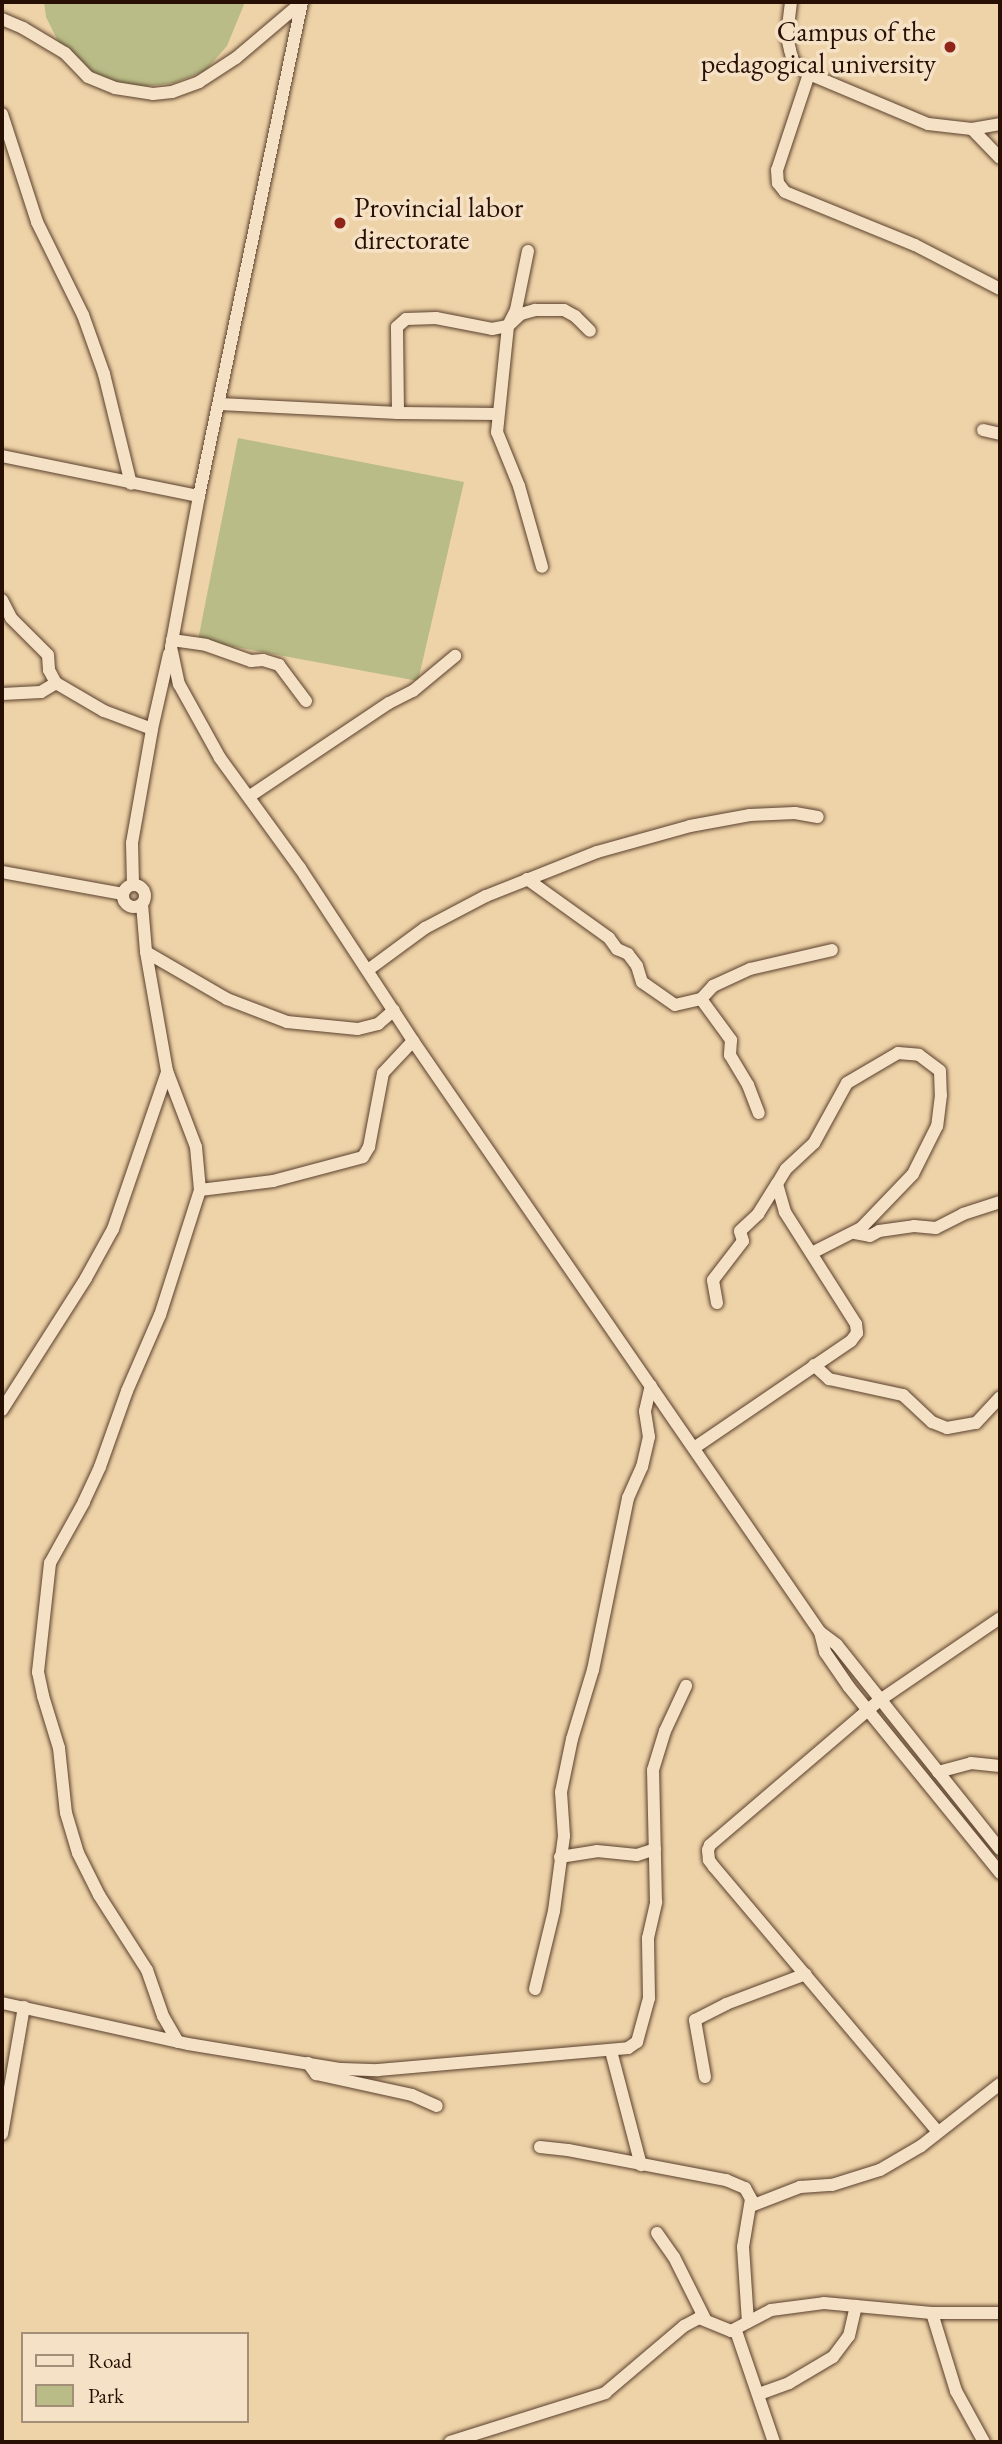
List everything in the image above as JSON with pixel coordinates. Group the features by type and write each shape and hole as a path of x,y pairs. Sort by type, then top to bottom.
{"street":[{"path":"2,19 65,53 88,77 115,88 153,94 172,92 200,82 236,58 302,2"},
{"path":"133,884 132,844 152,729 302,2"},
{"path":"791,2 787,37 790,50 793,61 810,74 928,124 972,129 1000,124"},
{"path":"810,74 777,170 778,183 785,192 915,245 1000,289"},
{"path":"2,114 37,222 83,315 104,374 131,484"},
{"path":"972,129 1000,158"},
{"path":"528,251 516,310 508,326 498,432 523,497 542,567"},
{"path":"398,413 397,327 406,318 436,318 492,329 508,326 521,314 536,310 564,310 575,316 590,331"},
{"path":"219,404 398,413 498,414"},
{"path":"982,430 1000,435"},
{"path":"2,456 199,496"},
{"path":"2,600 11,618 48,655 49,670 56,683 104,711 152,729"},
{"path":"171,644 206,645 251,661 263,660 279,665 306,701"},
{"path":"171,644 185,699 220,758 250,796 368,970 412,1041 820,1632 837,1645 1000,1849"},
{"path":"250,796 388,703 413,691 455,656"},
{"path":"2,694 41,692 56,683"},
{"path":"368,970 425,928 527,879 597,852 721,820 776,813 818,817"},
{"path":"2,872 123,894"},
{"path":"527,879 566,910 603,933 617,949 628,954 637,966 642,982 670,1003 682,1006 701,999 713,986 735,975 832,950"},
{"path":"123,894 126,888 133,884"},
{"path":"133,884 144,891 142,904 146,952 167,1071 196,1147 200,1190 160,1315 127,1391 100,1467 50,1563 38,1672 59,1748 66,1813 78,1853 99,1895 147,1970 163,2016 178,2042"},
{"path":"123,894 129,906 142,904"},
{"path":"146,952 227,999 287,1022 358,1029 378,1024 394,1010"},
{"path":"701,999 731,1040 730,1055 748,1085 759,1113"},
{"path":"200,1190 273,1181 362,1157 369,1147 383,1073 412,1041"},
{"path":"717,1303 713,1280 743,1241 740,1231 758,1214 786,1169 814,1143 847,1083 898,1053 919,1055 940,1071 937,1126 908,1182 855,1233 812,1253"},
{"path":"2,1410 86,1278 113,1229 167,1071"},
{"path":"694,1448 851,1341 857,1333 856,1324 785,1212 777,1184"},
{"path":"855,1233 870,1236 879,1231 914,1226 936,1228 963,1214 1000,1202"},
{"path":"814,1365 829,1379 903,1395 932,1422 947,1428 976,1423 1000,1396"},
{"path":"535,1989 554,1911 564,1820 561,1792 572,1738 593,1670 628,1498 642,1467 649,1437 645,1411 652,1386"},
{"path":"938,2132 714,1867 709,1860 708,1850 710,1845 880,1700 1000,1618"},
{"path":"820,1632 825,1651 867,1711 1000,1873"},
{"path":"2,2003 178,2042 308,2063 378,2070 628,2048 637,2042 649,1998 648,1938 656,1902 653,1769 665,1731 686,1686"},
{"path":"910,1764 923,1754"},
{"path":"938,1772 971,1763 1000,1766"},
{"path":"560,1857 597,1851 637,1855 655,1849"},
{"path":"705,2077 695,2020 752,1994 806,1974"},
{"path":"2,2134 24,2007"},
{"path":"611,2051 641,2165"},
{"path":"308,2063 316,2074 412,2095 436,2106"},
{"path":"751,2206 800,2187 832,2185 880,2170 910,2154 1000,2084"},
{"path":"540,2147 726,2180 745,2188 751,2199 743,2248 748,2322"},
{"path":"657,2233 674,2257 705,2319"},
{"path":"450,2442 605,2393 690,2321 705,2319 726,2330 736,2331 757,2315 787,2306 824,2303 932,2314 1000,2314"},
{"path":"759,2395 789,2384 833,2357 849,2336 856,2306"},
{"path":"932,2314 956,2391 984,2442"},
{"path":"736,2331 774,2442"}],"green space":[{"path":"44,2 245,2 227,46 205,71 174,83 138,87 109,81 83,68 61,47 46,17"},
{"path":"238,438 464,482 418,681 198,640"}],"place":[{"name":"Campus of the pedagogical university","path":"950,47"},
{"name":"Provincial labor directorate","path":"340,223"}]}
